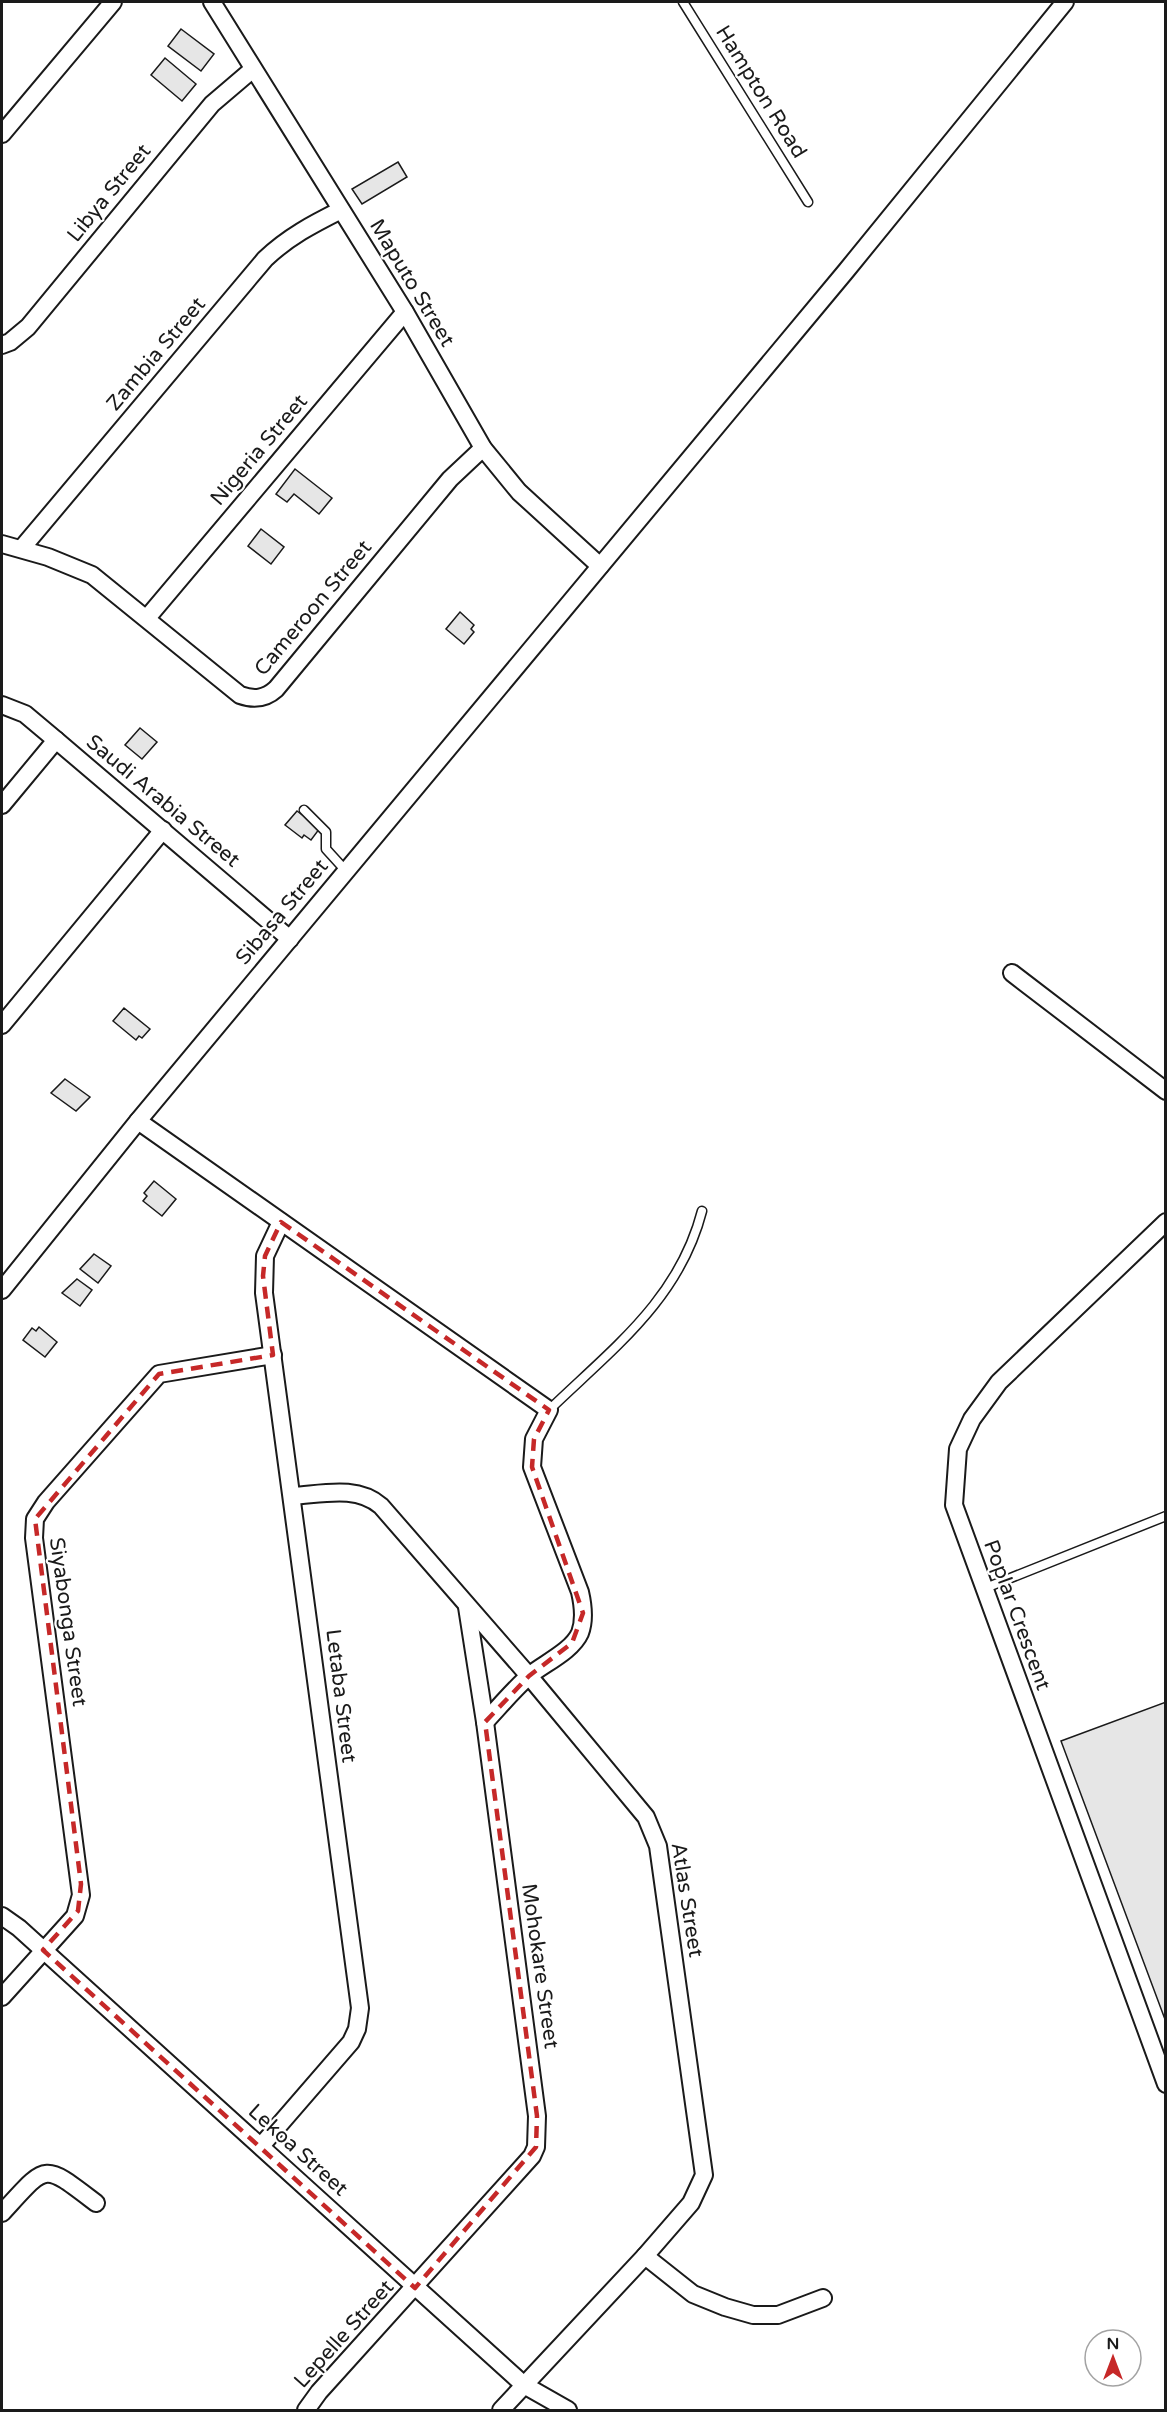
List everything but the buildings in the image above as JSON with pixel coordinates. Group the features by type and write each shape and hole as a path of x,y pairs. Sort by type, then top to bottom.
{"street":[{"path":"2,134 113,2"},
{"name":"Maputo Street","path":"212,2 405,312 483,448 519,492 600,566"},
{"name":"Sibasa Street","path":"2,1290 138,1120 600,566 1065,2"},
{"name":"Libya Street","path":"2,345 20,336 212,104 253,69"},
{"name":"Zambia Street","path":"22,548 265,259 304,228 341,210"},
{"name":"Nigeria Street","path":"147,618 405,312"},
{"name":"Cameroon Street","path":"2,544 22,548 92,575 240,695 251,699 271,694 450,479 483,448"},
{"name":"Saudi Arabia Street","path":"2,705 25,714 290,939"},
{"path":"2,805 56,740"},
{"path":"2,1025 163,830"},
{"path":"1012,974 1166,1091"},
{"path":"138,1120 549,1410 534,1439 532,1467 580,1592 583,1613 579,1634 572,1643 530,1676 485,1722"},
{"name":"Letaba Street","path":"261,2146 351,2042 360,2017 293,1496 262,1276 265,1256 281,1222"},
{"name":"Poplar Crescent","path":"1166,1222 999,1382 972,1419 958,1449 954,1505 983,1590 1166,2084"},
{"name":"Siyabonga Street","path":"2,1997 78,1911 81,1884 34,1538 35,1519 46,1502 159,1374 273,1355"},
{"name":"Atlas Street","path":"293,1496 345,1492 375,1501 530,1676 646,1817 658,1846 704,2175 691,2203 645,2256 501,2410"},
{"name":"Mohokare Street","path":"415,2288 532,2156 536,2147 537,2116 485,1722 467,1606"},
{"name":"Lekoa Street","path":"2,1916 43,1950 524,2385 568,2410"},
{"path":"2,2213 33,2179 50,2172 59,2174 96,2203"},
{"path":"645,2256 693,2294 753,2315 778,2315 823,2298"},
{"name":"Lepelle Street","path":"306,2410 319,2392 415,2288"}],"lane":[{"name":"Hampton Road","path":"683,2 808,202"},
{"path":"304,810 326,832 326,849 346,871"},
{"path":"549,1410 649,1314 667,1291 695,1237 702,1211"},
{"path":"983,1590 1166,1516"}],"highlighted area":[{"path":"281,1222 549,1410 534,1439 532,1467 583,1613 572,1643 529,1676 485,1722 537,2116 536,2147 415,2288 43,1950 78,1911 81,1884 35,1519 159,1374 273,1355 263,1276 265,1256"}]}
